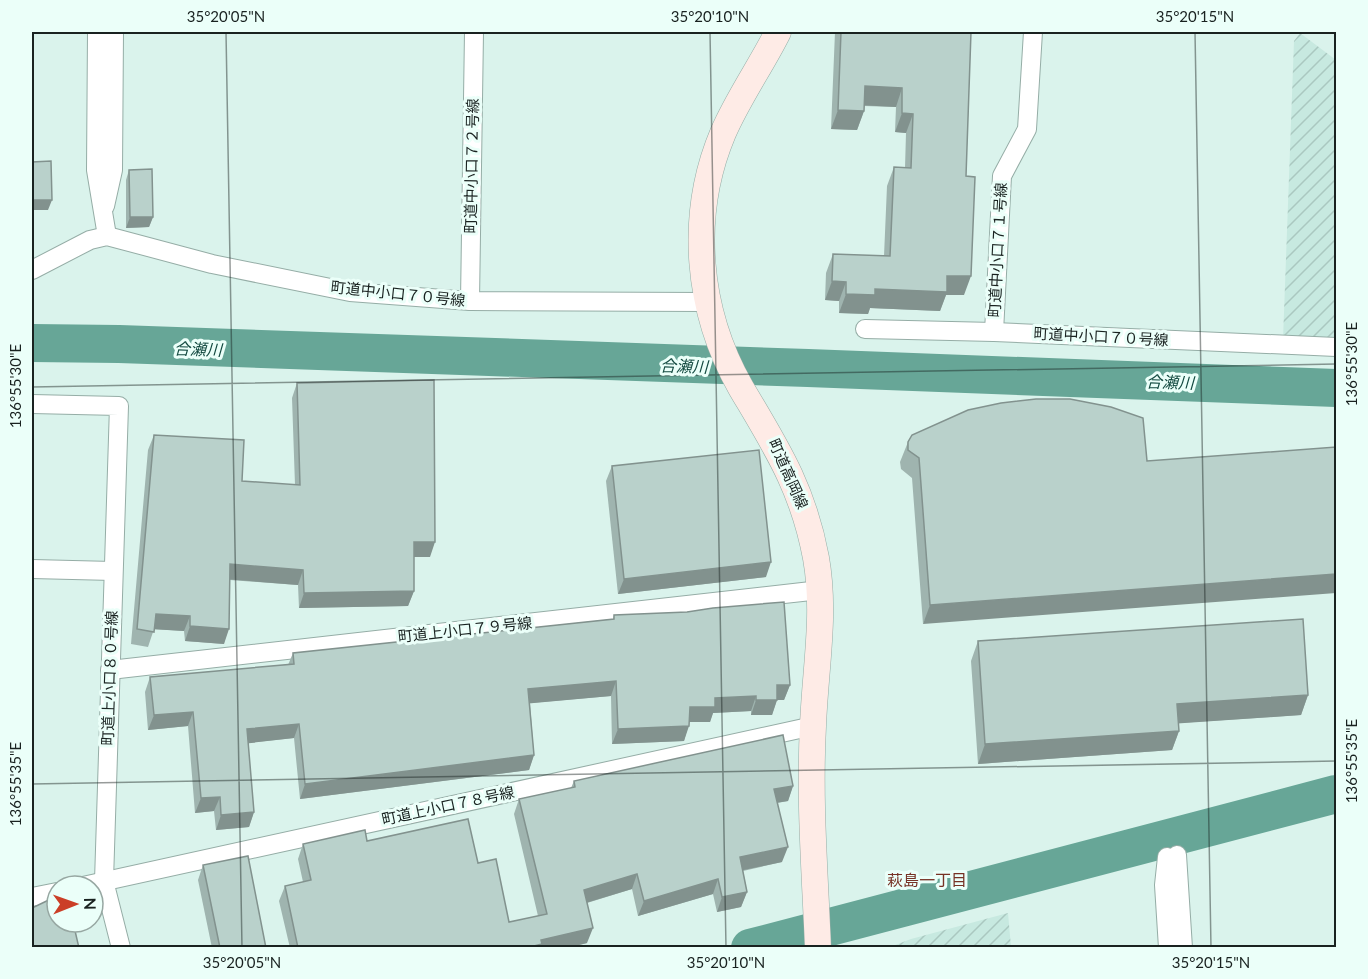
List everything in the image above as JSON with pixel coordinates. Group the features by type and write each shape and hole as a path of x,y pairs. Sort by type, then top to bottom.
{"street":[{"path":"32,270 90,240 107,236 96,170 97,32"},
{"path":"104,213 113,170 114,32"},
{"name":"町道中小口７２号線","path":"470,301 474,32"},
{"name":"町道高岡線","path":"778,32 731,116 714,159 705,197 701,246 707,302 716,333 725,357 775,443 797,490 810,530 816,560 820,590 820,637 811,783 818,945"},
{"name":"町道中小口７１号線","path":"994,332 1002,176 1027,129 1033,32"},
{"name":"町道中小口７０号線","path":"107,236 212,264 350,292 470,301 707,302"},
{"name":"町道中小口７０号線","path":"865,329 994,332 1336,347"},
{"name":"町道上小口８０号線","path":"32,404 119,406 104,874"},
{"path":"32,569 113,571"},
{"name":"町道上小口７９号線","path":"110,670 820,590"},
{"name":"町道上小口７８号線","path":"105,881 813,726"},
{"path":"1168,948 1164,885 1172,856 1183,948"},
{"name":"町道上小口８０号線","path":"105,885 121,948"}],"shaded area":[{"path":"1300,33 1336,60 1336,342 1283,340 1294,41"},
{"path":"1008,913 1011,947 890,947 911,939"}],"building":[{"path":"841,32 971,32 966,176 975,177 971,276 947,276 947,292 875,289 875,295 846,294 846,282 832,281 833,254 890,256 894,167 911,168 913,114 902,113 902,88 865,86 864,111 838,110"},
{"path":"51,161 52,200 32,200 32,162"},
{"path":"152,169 153,217 130,217 129,170"},
{"path":"434,380 435,542 414,542 414,591 304,593 303,570 230,564 229,629 190,626 190,616 156,614 154,632 137,629 154,435 244,440 242,481 300,485 297,383"},
{"path":"1036,399 1070,399 1111,407 1143,418 1147,461 1336,447 1336,574 930,605 919,458 908,450 908,442 912,435 968,410"},
{"path":"759,450 771,562 624,579 612,466"},
{"path":"784,602 790,685 777,685 777,700 756,700 756,696 715,698 715,707 690,707 689,726 618,729 616,681 528,689 534,755 305,784 299,724 247,729 254,812 221,815 220,797 201,798 193,712 154,715 150,677 294,664 293,653 614,619 614,615 687,612"},
{"path":"1303,619 1308,695 1177,704 1179,731 985,744 978,641"},
{"path":"783,735 793,786 774,789 788,847 740,857 747,892 722,897 718,879 644,901 637,874 584,890 593,928 541,940 542,944 526,948 298,948 285,886 311,880 303,844 365,830 367,841 468,819 478,863 496,859 509,922 547,914 519,799 575,787 574,781"},
{"path":"248,856 266,948 220,948 203,865"},
{"path":"45,902 45,934 76,934 79,948 32,948 32,908"}],"waterway":[{"name":"合瀬川","path":"32,343 119,344 1336,388"},
{"path":"750,948 1336,794"}],"district":[{"name":"萩島一丁目","path":"927,880"}]}
